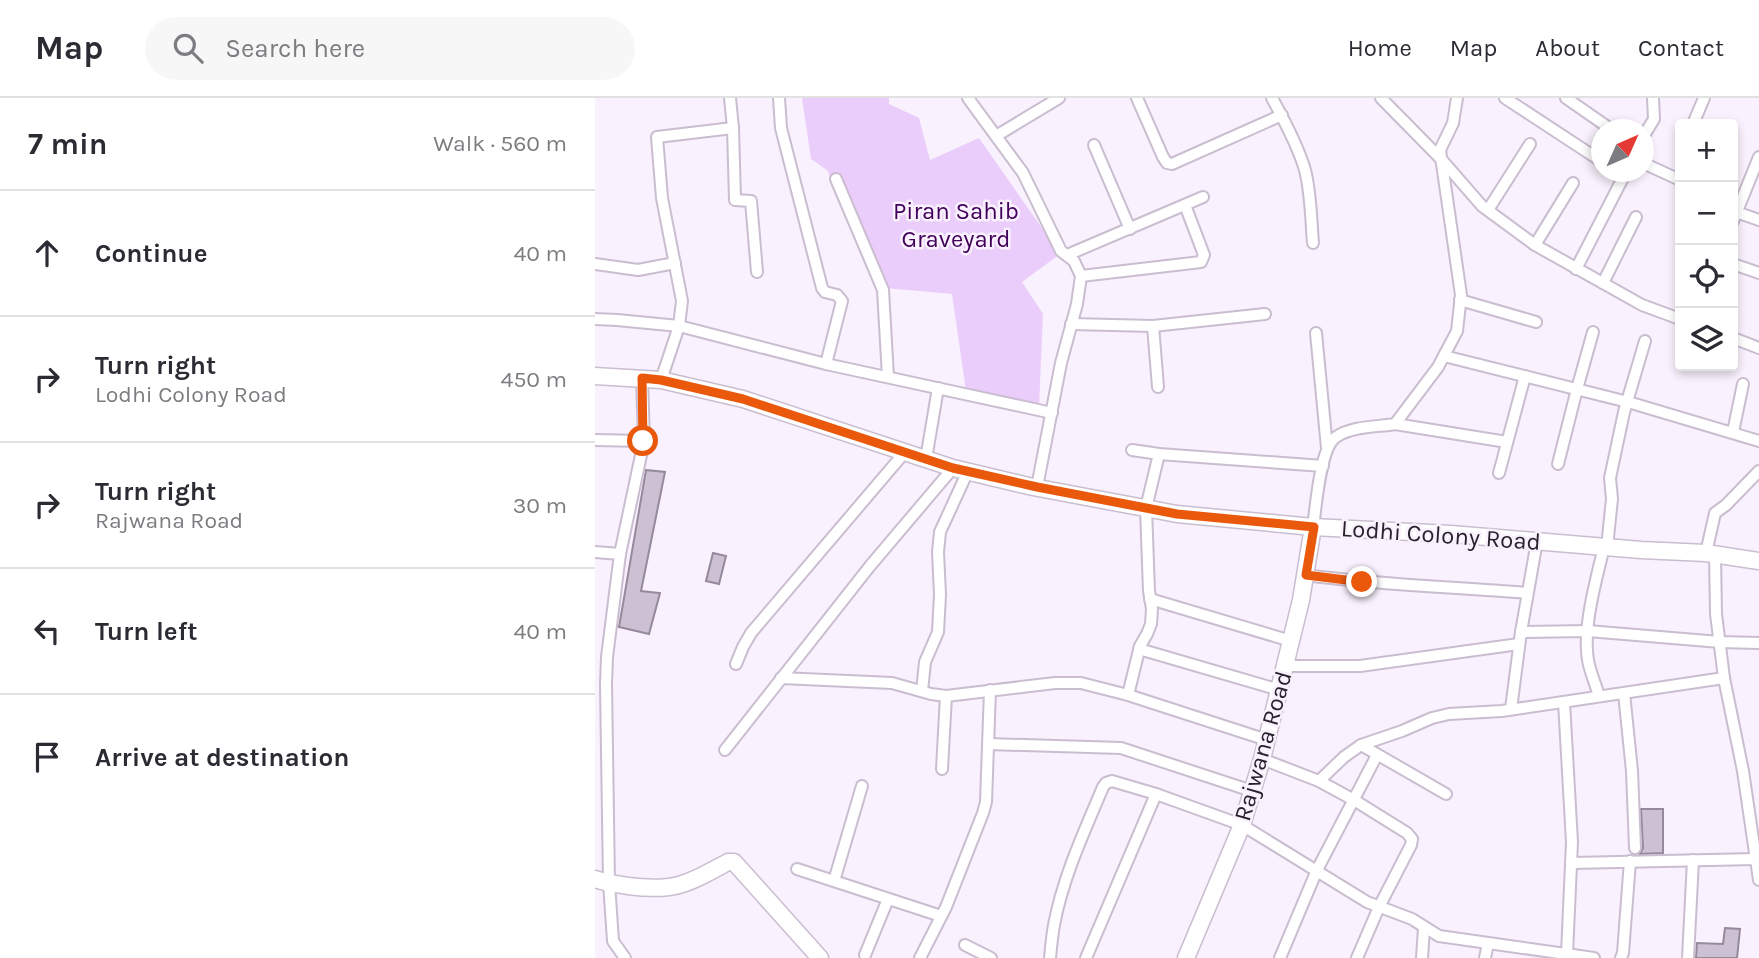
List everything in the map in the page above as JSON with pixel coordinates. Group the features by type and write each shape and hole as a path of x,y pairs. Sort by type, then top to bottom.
{"main road":[{"name":"Lodhi Colony Road","path":"595,376 661,380 743,399 960,469 1177,514 1314,527 1451,534 1710,554 1759,561"},
{"name":"Rajwana Road","path":"1186,958 1242,825 1262,760 1306,575 1314,527"},
{"path":"602,881 651,889 675,887 695,880 728,862 734,862 811,954"}],"street":[{"path":"730,98 735,200 751,201 757,272"},
{"path":"779,98 781,128 822,288 825,292 837,295 842,301 826,364"},
{"path":"984,98 970,101 1023,173 1061,251 1074,261 1081,276 1037,487"},
{"path":"996,136 1059,98"},
{"path":"1137,98 1163,157 1167,163 1172,164 1282,115"},
{"path":"1272,98 1304,168 1310,200 1313,243"},
{"path":"1381,98 1442,160 1482,206 1535,245 1576,269 1642,305 1675,317"},
{"path":"1395,424 1438,367 1457,331 1460,300 1440,150 1453,123 1457,98"},
{"path":"1505,98 1591,154"},
{"path":"1566,98 1596,119"},
{"path":"1653,98 1654,119"},
{"path":"1695,119 1704,98"},
{"path":"661,380 680,326 682,301 662,198 657,138 733,128"},
{"path":"1488,209 1529,144"},
{"path":"1094,145 1130,229"},
{"path":"1738,203 1759,157"},
{"path":"1654,168 1675,178"},
{"path":"836,180 883,290 888,377"},
{"path":"1576,269 1619,182"},
{"path":"1535,245 1573,183"},
{"path":"1067,255 1203,197"},
{"path":"1081,276 1201,262 1205,255 1185,205"},
{"path":"1738,211 1759,220"},
{"path":"1603,283 1636,217"},
{"path":"595,264 638,270 675,263"},
{"path":"1738,266 1759,273"},
{"path":"1460,300 1536,322"},
{"path":"1071,324 1153,326 1265,314"},
{"path":"595,319 680,326 826,364 1052,412"},
{"path":"1153,326 1158,387"},
{"path":"1558,464 1593,332"},
{"path":"1314,527 1327,448 1316,333"},
{"path":"1738,340 1759,348"},
{"path":"1599,696 1588,663 1588,631 1612,499 1610,478 1645,341"},
{"path":"1444,356 1628,402 1759,441"},
{"path":"1499,473 1525,376"},
{"path":"625,958 614,941 602,881 601,740 607,657 620,554 643,441 642,378"},
{"path":"1733,432 1743,384"},
{"path":"926,459 937,388"},
{"path":"1327,448 1335,437 1352,430 1395,424 1507,442"},
{"path":"595,440 643,441"},
{"path":"1132,450 1323,466"},
{"path":"736,664 751,633 905,452"},
{"path":"1128,695 1139,649 1151,624 1146,508 1159,454"},
{"path":"725,750 870,566 960,469"},
{"path":"922,691 925,662 936,639 940,619 940,532 960,469"},
{"path":"1759,471 1715,513 1710,554 1724,678 1754,817 1759,880"},
{"path":"1511,709 1537,541"},
{"path":"595,552 620,554"},
{"path":"1306,575 1362,582 1527,593"},
{"path":"1150,599 1291,641"},
{"path":"1285,666 1360,666 1520,638 1588,631 1759,643"},
{"path":"1139,649 1280,690"},
{"path":"595,656 607,657"},
{"path":"781,678 892,683 946,696 1071,682 1095,685 1267,740"},
{"path":"1319,782 1361,746 1432,718 1724,678"},
{"path":"920,958 941,916 986,802 990,690"},
{"path":"1623,692 1632,771 1635,848"},
{"path":"942,769 946,696"},
{"path":"1564,702 1572,863 1567,954"},
{"path":"989,744 1121,748 1252,792"},
{"path":"1361,746 1446,794"},
{"path":"1280,958 1317,870 1377,755"},
{"path":"1262,760 1319,782 1354,800 1412,839 1357,958"},
{"path":"1050,958 1054,926 1066,882 1103,787 1109,781 1156,794 1242,825 1367,902 1403,915 1439,936 1594,958"},
{"path":"834,881 862,786"},
{"path":"1087,958 1156,794"},
{"path":"1572,863 1756,859"},
{"path":"1688,958 1693,860"},
{"path":"1621,958 1630,862"},
{"path":"797,869 941,916"},
{"path":"865,955 888,899"},
{"path":"1422,958 1424,928"},
{"path":"1485,958 1488,943"},
{"path":"965,945 991,958"}],"green space":[{"name":"Piran Sahib Graveyard","path":"802,98 889,98 889,104 919,118 930,160 979,138 1060,254 1022,282 1043,314 1039,407 966,391 952,294 885,288 827,170 811,159"}],"building":[{"path":"646,470 665,472 641,591 660,593 649,634 619,627"},
{"path":"713,553 726,556 719,584 706,581"},
{"path":"1641,809 1663,809 1663,853 1640,854 1643,848"},
{"path":"1725,928 1740,929 1737,958 1696,958 1697,943 1723,944"}],"route":[{"path":"643,441 642,378 661,380 743,399 953,468 1177,514 1314,527 1306,575 1362,582"}]}
